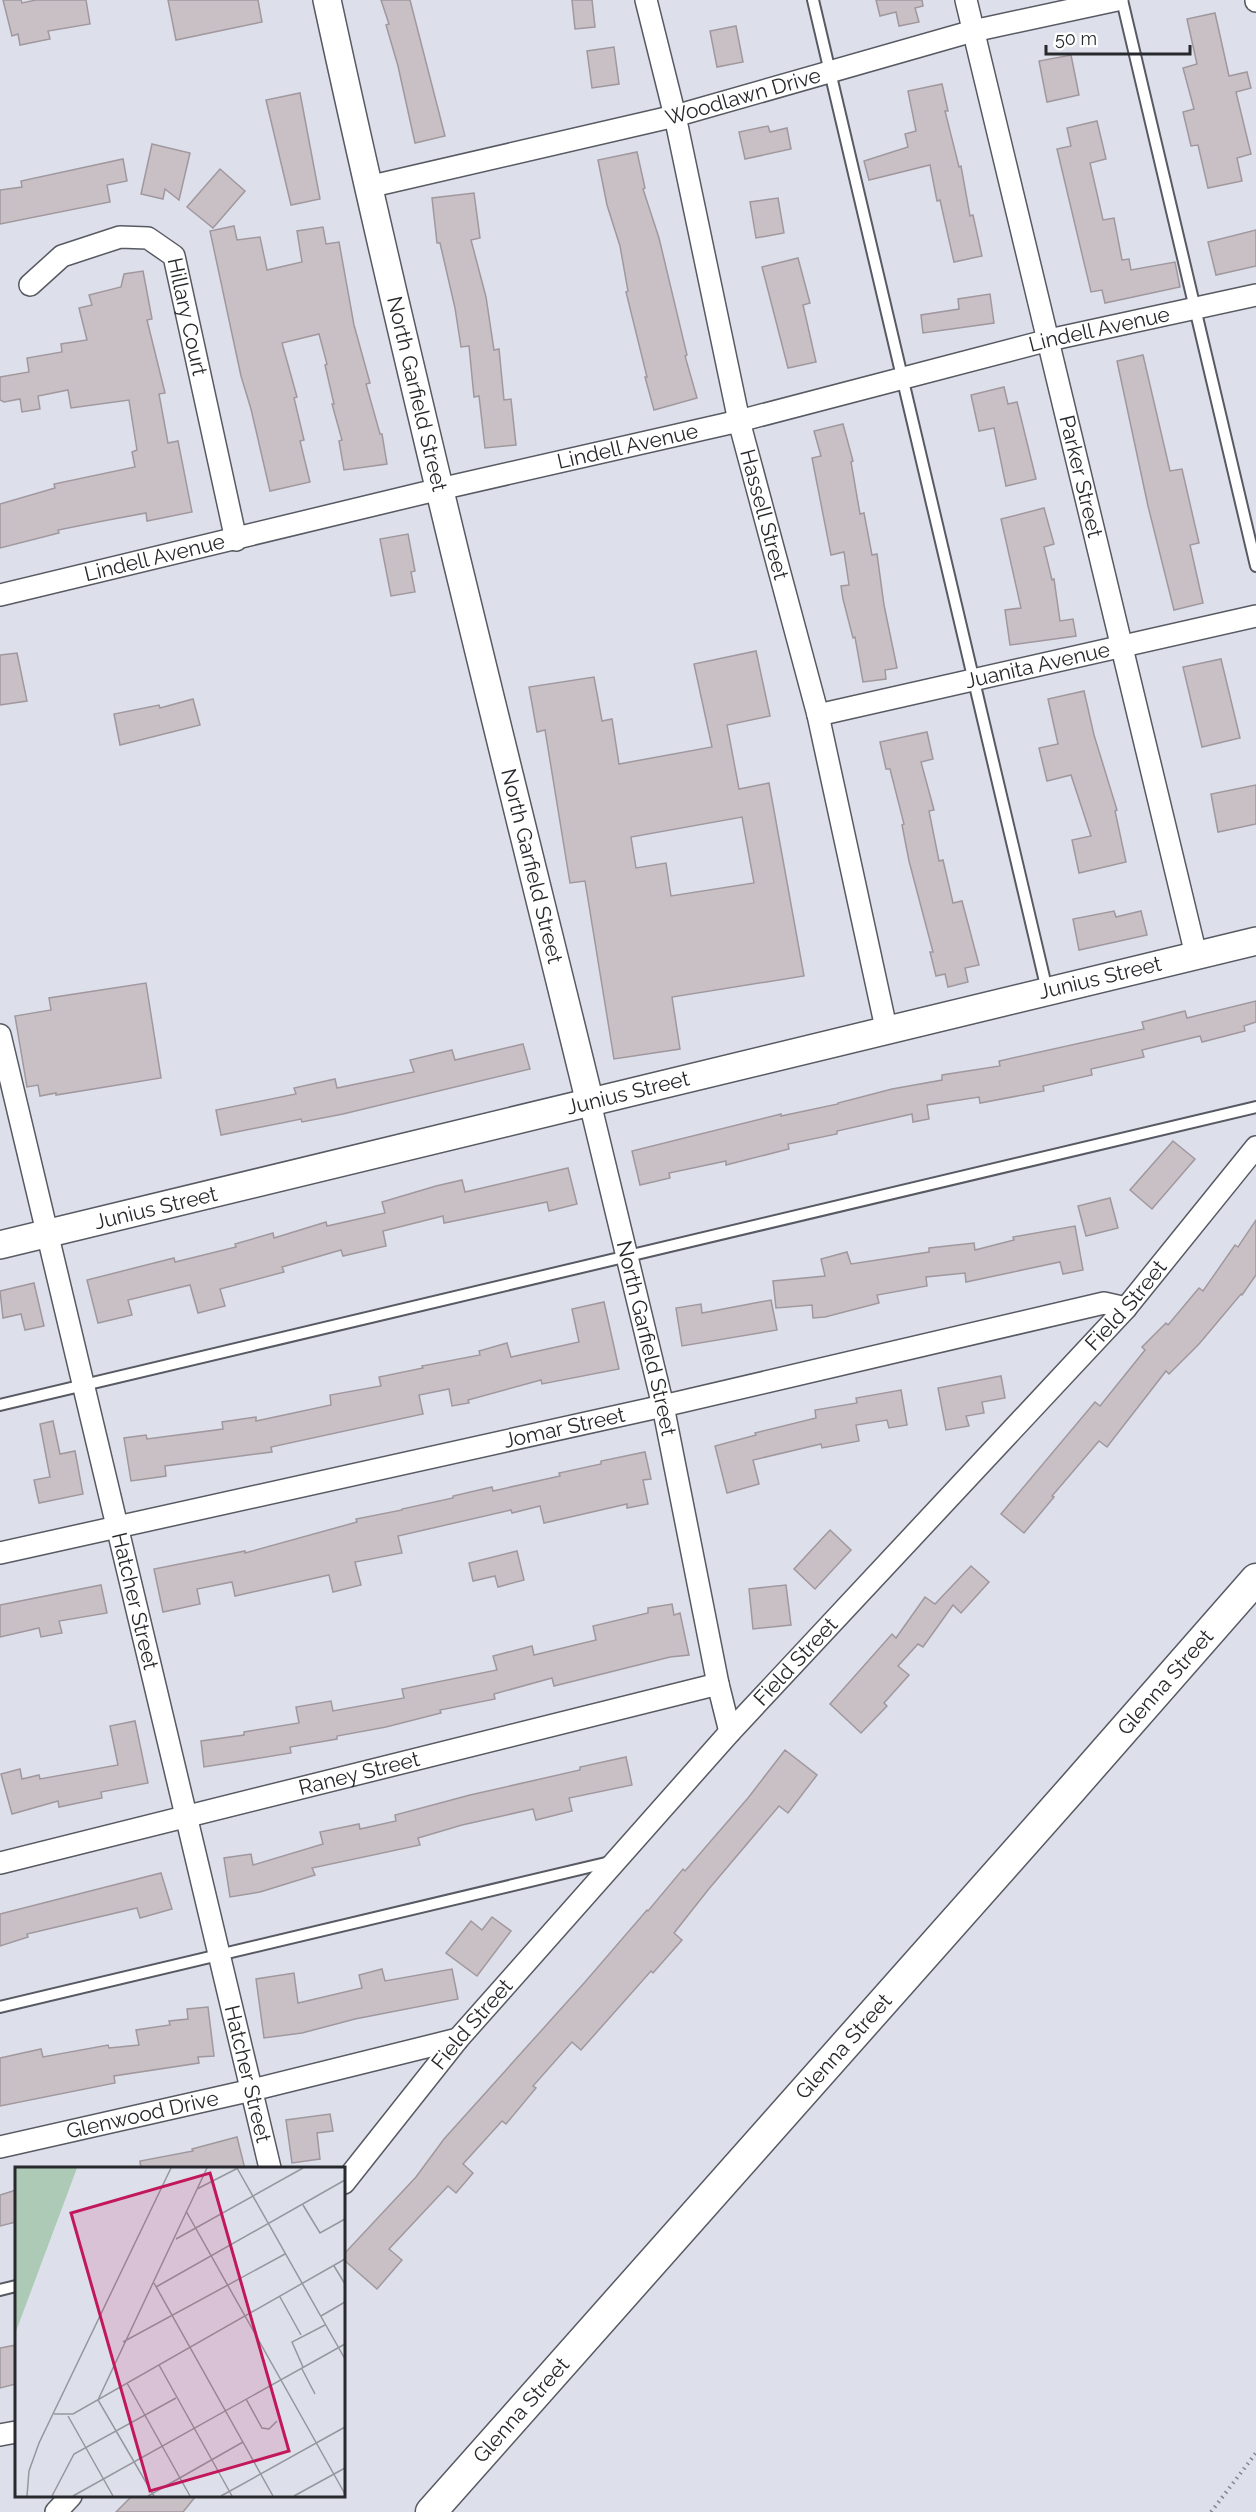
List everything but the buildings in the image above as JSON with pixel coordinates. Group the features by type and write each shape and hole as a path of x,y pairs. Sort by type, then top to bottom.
{"main road":[{"name":"Glenna Street","path":"431,2512 1056,1808 1256,1579"}],"street":[{"name":"North Garfield Street","path":"327,0 368,187 440,489 663,1406 718,1684 730,1732"},
{"name":"Hassell Street","path":"646,0 675,116 739,421 818,715 886,1028"},
{"name":"Parker Street","path":"966,0 1196,955"},
{"name":"Woodlawn Drive","path":"368,187 675,116 973,31 1117,0"},
{"name":"Hillary Court","path":"30,285 62,256 120,237 148,238 174,255 236,540"},
{"name":"Lindell Avenue","path":"0,595 236,540 440,489 739,421 1049,340 1256,295"},
{"name":"Juanita Avenue","path":"818,715 1256,616"},
{"name":"Junius Street","path":"0,1245 590,1103 886,1028 1256,941"},
{"name":"Hatcher Street","path":"0,1035 270,2167"},
{"name":"Field Street","path":"345,2182 458,2039 730,1732 1126,1308 1256,1147"},
{"name":"Jomar Street","path":"0,1554 663,1406 1104,1303 1126,1308"},
{"name":"Raney Street","path":"0,1863 718,1684"},
{"name":"Glenwood Drive","path":"0,2147 252,2090 458,2039"},
{"path":"0,2435 15,2432"},
{"path":"56,2512 70,2497"}],"lane":[{"path":"813,0 1047,990"},
{"path":"1122,0 1256,566"},
{"path":"0,1405 1256,1107"},
{"path":"0,2007 219,1953 616,1861"},
{"path":"0,2290 15,2286"}],"path":[{"path":"1211,2512 1256,2453"}]}
